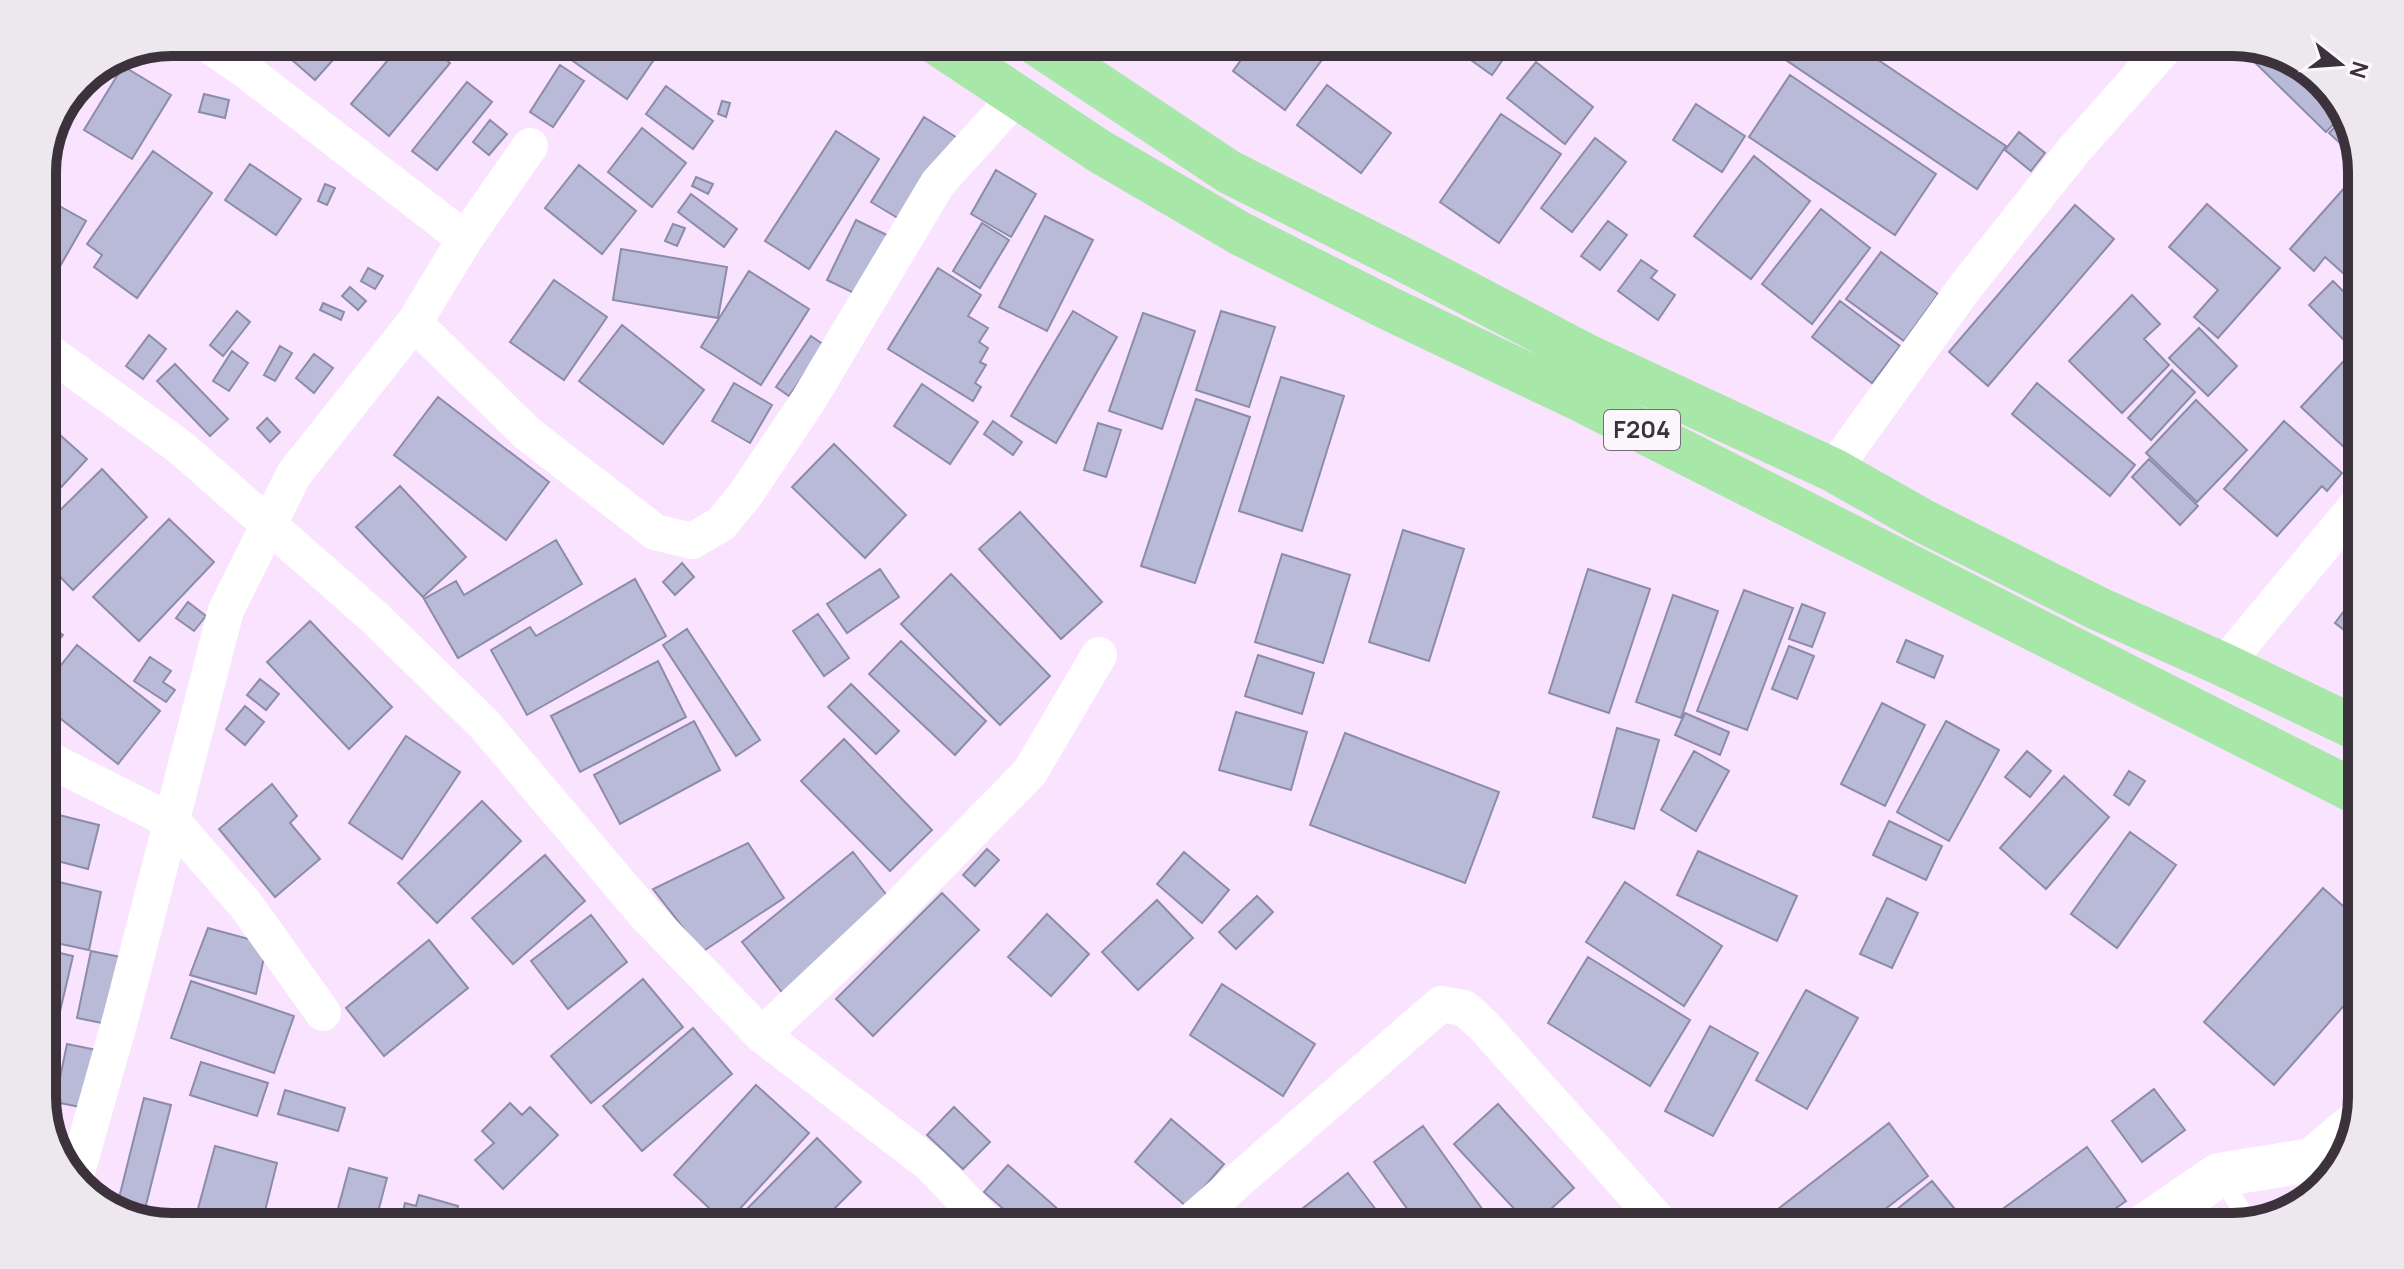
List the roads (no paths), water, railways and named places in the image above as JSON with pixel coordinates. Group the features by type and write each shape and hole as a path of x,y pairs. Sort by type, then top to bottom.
{"main road":[{"name":"F204","path":"956,56 1165,191 1241,234 1627,423 2348,788"},
{"name":"F204","path":"1055,56 1229,172 1585,355 1833,470 1923,521 2099,609 2348,724"}],"street":[{"path":"224,56 465,239"},
{"path":"1833,470 1966,286 2074,150 2158,56"},
{"path":"414,323 528,434 655,532 692,541 721,524 745,495 808,401 938,183 1016,97"},
{"path":"79,1166 173,822 226,610 294,474 414,323 465,239 530,146"},
{"path":"56,357 180,447 374,617 484,724 646,915 762,1035 931,1165 977,1213"},
{"path":"2224,665 2348,516"},
{"path":"762,1035 898,907 1030,772 1099,655"},
{"path":"56,763 173,822 245,904 323,1013"},
{"path":"1201,1213 1441,1004 1464,1008 1482,1024 1651,1213"},
{"path":"2163,1213 2219,1175 2321,1167 2336,1148"}],"lane":[{"path":"2219,1175 2243,1212"}]}
